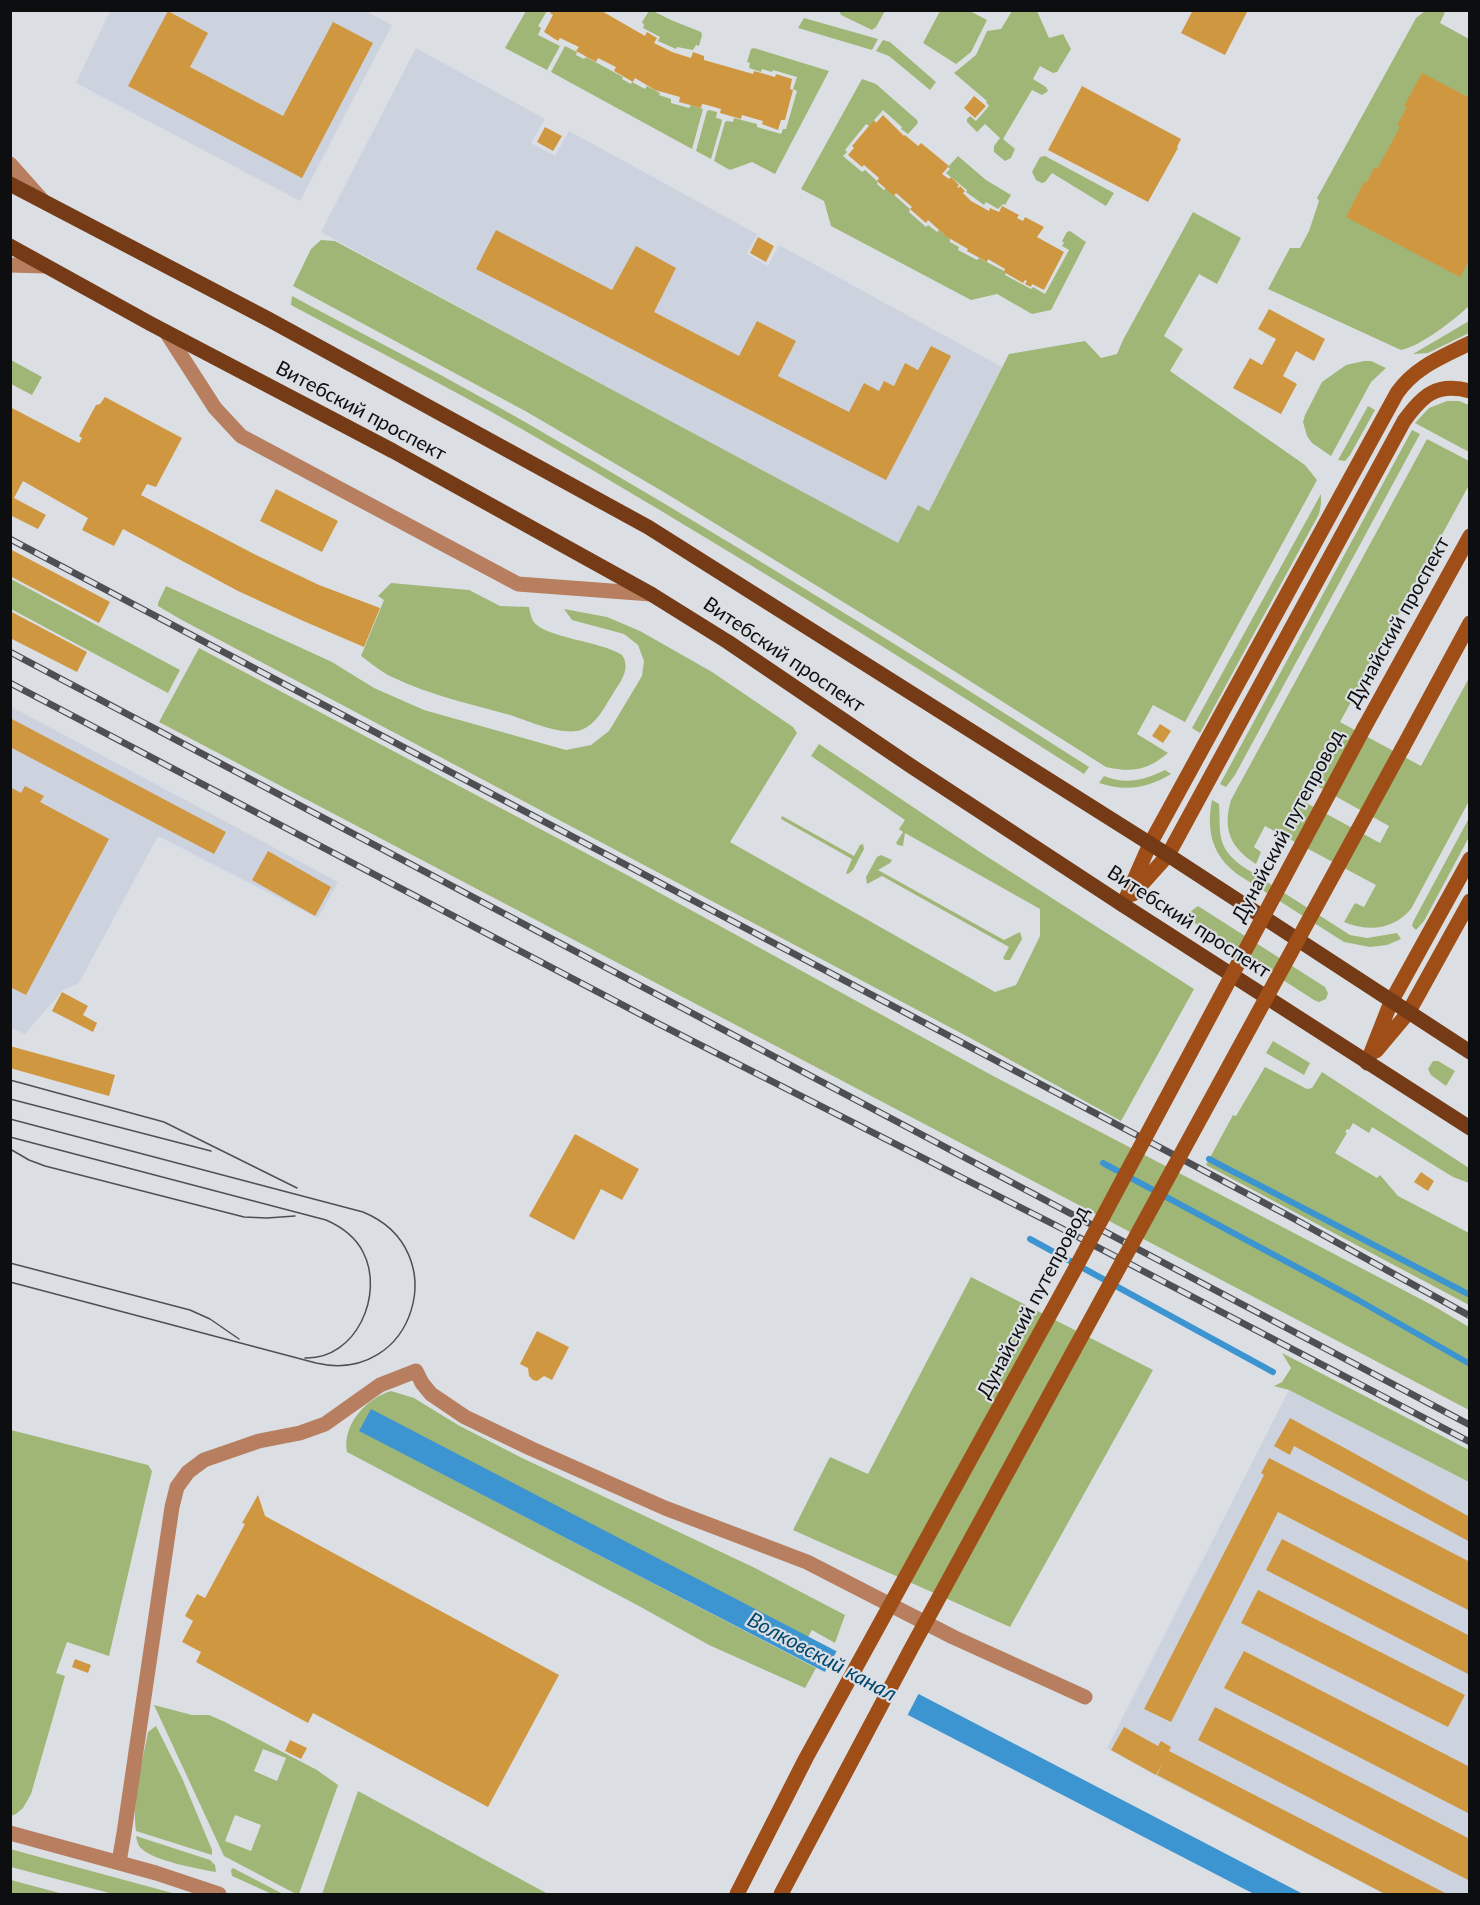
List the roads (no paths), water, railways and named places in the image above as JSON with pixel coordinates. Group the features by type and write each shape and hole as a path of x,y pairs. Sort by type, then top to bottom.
{"main road":[{"name":"Витебский проспект","path":"10,184 267,319 648,527 1168,855 1470,1052"},
{"name":"Витебский проспект","path":"10,246 166,332 393,451 651,594 728,642 1123,905 1470,1128"},
{"path":"1123,905 1150,844 1397,393 1405,381 1418,369 1470,343"},
{"path":"1123,905 1168,855 1404,421 1417,403 1428,394 1450,389 1470,391"},
{"name":"Дунайский проспект","path":"1364,729 1470,536"},
{"path":"781,1894 912,1647 1470,623"},
{"name":"Дунайский путепровод","path":"736,1894 806,1758 1075,1269 1364,729"},
{"path":"1367,1062 1391,1002 1470,859"},
{"path":"1367,1062 1408,1013 1470,902"}],"street":[{"name":"Витебский проспект","path":"10,164 42,200"},
{"name":"Витебский проспект","path":"10,265 45,266"},
{"path":"166,332 214,408 242,435 252,441 518,584 651,594"},
{"path":"119,1862 172,1507 177,1487 188,1472 204,1460 259,1441 300,1433 325,1424 380,1385 416,1371 431,1394 465,1417 665,1508 807,1562 953,1636 1085,1697"},
{"path":"10,1833 175,1878 219,1894"}],"water":[{"name":"Волковский канал","path":"371,1409 1303,1894 1254,1894 359,1431"}],"waterway":[{"path":"1209,1159 1470,1295"},
{"path":"1103,1163 1358,1300 1470,1364"},
{"path":"1030,1239 1273,1372"}],"tram line":[{"path":"10,1080 164,1122 297,1188"},
{"path":"10,1099 211,1151"},
{"path":"10,1119 363,1212 392,1230 409,1255 415,1283 411,1310 398,1335 378,1354 350,1365 316,1363 10,1282"},
{"path":"10,1137 326,1220 348,1233 360,1246 369,1269 368,1305 352,1336 339,1348 323,1356 305,1358"},
{"path":"10,1149 45,1166 244,1217 295,1216"},
{"path":"10,1263 190,1310 210,1319 239,1339"}],"railway":[{"path":"10,539 1289,1216 1470,1316"},
{"path":"10,652 1470,1425"},
{"path":"10,683 657,1023 1057,1226 1470,1442"}]}
